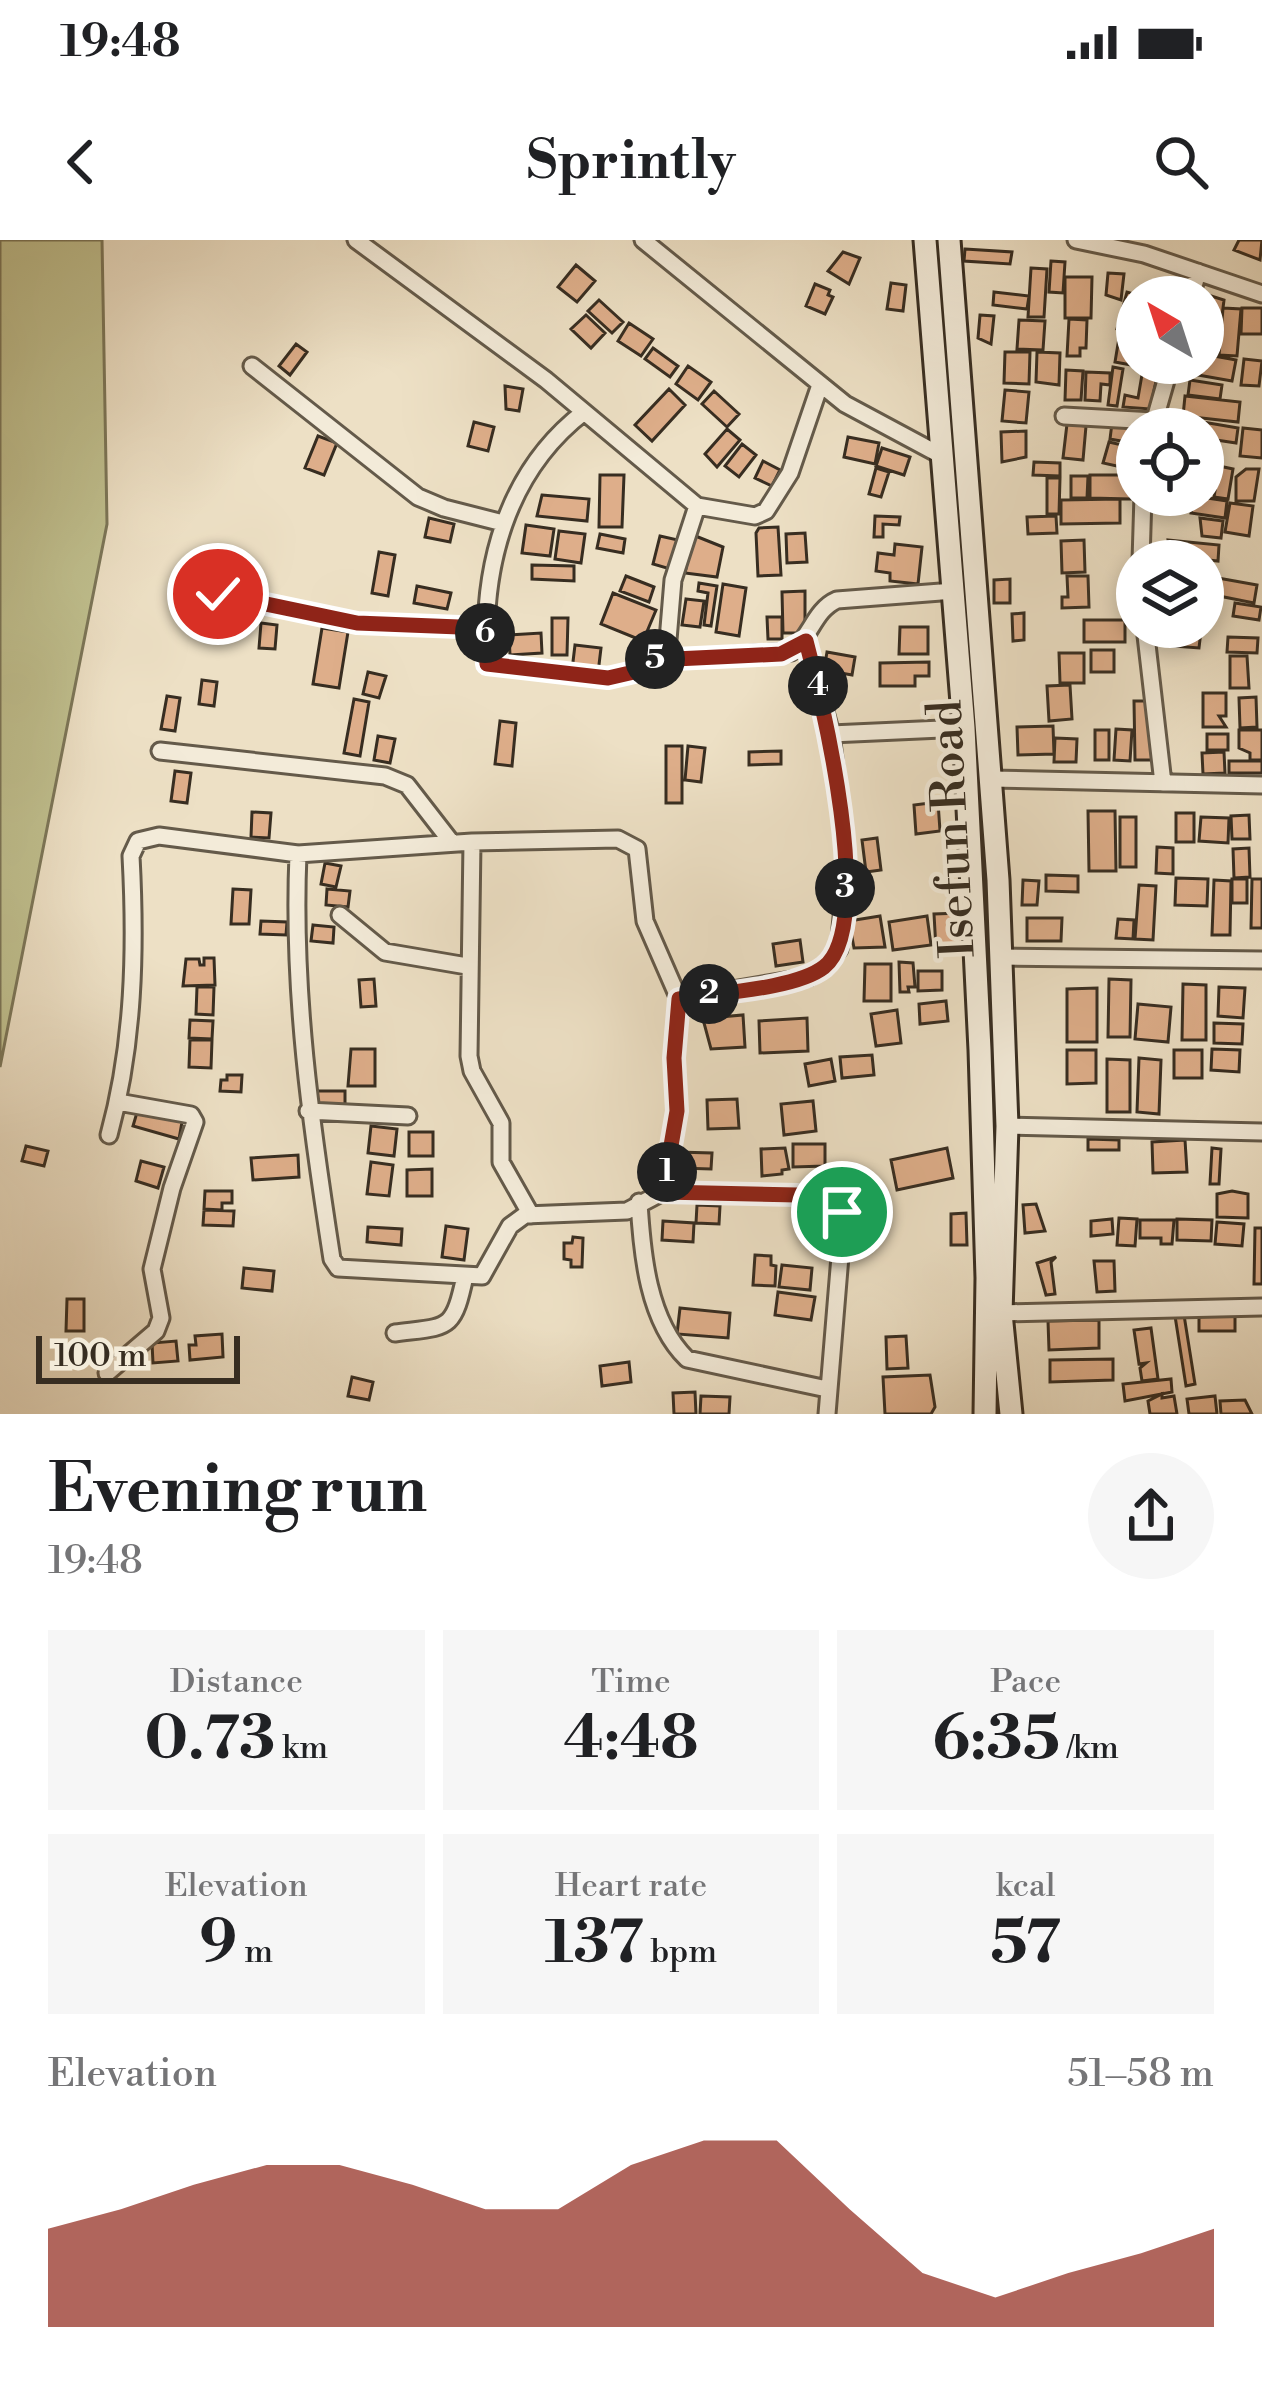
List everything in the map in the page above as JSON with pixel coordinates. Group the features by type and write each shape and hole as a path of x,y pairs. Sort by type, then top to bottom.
{"street":[{"path":"356,240 584,412 697,506 755,517 766,511 790,473 820,385"},
{"path":"644,240 845,404 941,456"},
{"name":"Isefun Road","path":"925,240 964,728 987,1278 985,1414"},
{"name":"Isefun Road","path":"949,240 991,779 1007,1126 1001,1312 1011,1414"},
{"path":"1076,240 1147,247 1198,272 1262,294"},
{"path":"1197,276 1198,272"},
{"path":"252,366 418,497 503,523"},
{"path":"815,410 845,404"},
{"path":"584,412 554,436 531,464 503,523 485,628 487,664 608,678 634,672 667,652"},
{"path":"1064,416 1116,421"},
{"path":"667,652 673,580 697,506"},
{"path":"667,652 675,659 781,654 806,641 817,616 837,600 954,591"},
{"path":"218,594 357,623 485,628"},
{"path":"679,999 808,977 827,965 839,949 847,865 831,734 806,641"},
{"path":"1147,648 1163,783"},
{"path":"831,734 964,728"},
{"path":"160,751 385,776 407,785 452,843"},
{"path":"991,779 1262,785"},
{"path":"109,1135 133,990 131,856 138,842 158,836 298,854 472,842 618,839 637,848 645,921 679,999 674,1058 677,1111 663,1192"},
{"path":"472,842 467,966 472,1071 501,1123 501,1162 532,1215"},
{"path":"298,854 295,932 308,1112 332,1259 338,1268 482,1276 510,1226 532,1215 627,1211 663,1192 797,1195 836,1204 843,1220 827,1414"},
{"path":"340,915 385,952 467,966"},
{"path":"1000,957 1262,960"},
{"path":"107,1373 156,1331 161,1318 152,1269 195,1122 191,1115 118,1102"},
{"path":"308,1112 408,1116"},
{"path":"1007,1126 1262,1132"},
{"path":"639,1202 643,1262 671,1344 687,1359 827,1389"},
{"path":"395,1333 447,1327 458,1310 465,1276"},
{"path":"1001,1312 1262,1307"}],"green space":[{"path":"0,240 102,240 107,524 0,1067"}],"building":[{"path":"1239,240 1262,240 1260,260 1234,250"},
{"path":"965,249 1012,252 1010,264 964,261"},
{"path":"843,252 860,258 849,284 828,271"},
{"path":"1051,261 1065,262 1063,293 1049,292"},
{"path":"576,265 595,281 577,302 558,287"},
{"path":"1031,268 1047,269 1044,317 1028,317"},
{"path":"1108,273 1124,274 1116,276 1116,298 1106,295"},
{"path":"1065,277 1092,277 1091,318 1065,318"},
{"path":"891,283 906,285 903,311 887,309"},
{"path":"815,284 830,290 828,295 833,297 825,314 806,306"},
{"path":"994,292 1029,296 1027,309 993,305"},
{"path":"599,300 623,322 612,333 588,311"},
{"path":"1224,308 1241,309 1237,356 1224,355"},
{"path":"1242,308 1262,308 1262,334 1241,334"},
{"path":"586,315 605,333 591,348 571,329"},
{"path":"980,315 994,316 991,344 978,338"},
{"path":"1069,319 1087,320 1086,348 1080,348 1080,356 1067,356"},
{"path":"1019,320 1045,321 1043,350 1017,349"},
{"path":"629,323 653,339 641,356 618,341"},
{"path":"296,344 307,352 290,375 279,366"},
{"path":"653,348 678,366 670,377 645,359"},
{"path":"1005,352 1030,352 1029,384 1004,383"},
{"path":"1037,352 1060,353 1059,385 1036,382"},
{"path":"1224,358 1236,360 1232,381 1224,380"},
{"path":"1244,359 1262,361 1259,386 1241,385"},
{"path":"688,366 711,382 698,400 676,384"},
{"path":"1113,367 1116,384 1121,384 1117,406 1108,405"},
{"path":"1066,370 1083,371 1081,400 1065,400"},
{"path":"1086,372 1110,373 1110,385 1101,384 1100,401 1085,400"},
{"path":"1140,384 1155,384 1150,408 1123,407 1125,395 1138,398"},
{"path":"1189,384 1222,385 1220,399 1188,395"},
{"path":"505,386 523,389 519,411 506,409"},
{"path":"669,389 685,405 652,441 635,425"},
{"path":"1005,390 1029,392 1026,423 1002,421"},
{"path":"714,391 739,414 727,427 702,404"},
{"path":"1185,396 1240,402 1238,422 1224,420 1224,408 1184,408"},
{"path":"474,422 494,427 488,451 468,446"},
{"path":"1067,424 1086,426 1083,460 1063,458"},
{"path":"1224,426 1238,428 1236,443 1224,441"},
{"path":"1243,428 1262,430 1262,458 1240,456"},
{"path":"727,429 740,440 717,467 705,454"},
{"path":"1026,431 1026,457 1002,462 1001,432"},
{"path":"318,436 337,443 324,475 305,468"},
{"path":"848,437 879,443 875,464 844,457"},
{"path":"1109,442 1116,444 1116,466 1103,463"},
{"path":"742,444 756,455 739,477 725,466"},
{"path":"882,448 910,457 904,475 876,466"},
{"path":"763,461 780,470 772,486 755,478"},
{"path":"1034,462 1060,463 1060,476 1033,475"},
{"path":"1224,467 1233,469 1228,499 1224,498"},
{"path":"876,468 889,472 881,497 869,494"},
{"path":"1246,469 1259,469 1254,501 1236,501 1236,477"},
{"path":"600,475 624,475 622,527 599,527"},
{"path":"1090,475 1116,475 1116,499 1090,498"},
{"path":"1071,476 1088,476 1087,498 1071,498"},
{"path":"1047,478 1060,478 1059,514 1047,514"},
{"path":"542,495 589,499 587,521 537,516"},
{"path":"1116,499 1120,523 1061,524 1061,500"},
{"path":"1230,503 1253,506 1249,536 1225,532"},
{"path":"875,516 900,517 899,525 883,524 883,537 874,537"},
{"path":"1056,516 1057,533 1028,534 1027,517"},
{"path":"429,518 454,524 450,542 425,537"},
{"path":"1200,518 1223,521 1221,538 1202,536"},
{"path":"526,525 554,529 550,556 522,553"},
{"path":"778,527 781,575 758,576 756,533 759,528"},
{"path":"559,531 585,534 581,563 555,559"},
{"path":"805,533 807,562 787,563 786,534"},
{"path":"600,534 625,539 623,553 597,548"},
{"path":"693,535 723,547 717,577 685,573"},
{"path":"660,536 678,540 670,569 653,564"},
{"path":"1084,540 1085,572 1062,573 1061,541"},
{"path":"895,544 922,547 918,584 890,581 890,573 876,571 878,553 894,555"},
{"path":"379,552 395,555 388,596 372,593"},
{"path":"532,565 574,566 574,581 532,579"},
{"path":"626,576 654,587 649,602 620,591"},
{"path":"1067,576 1088,576 1089,607 1062,608 1062,597 1068,597"},
{"path":"1010,579 1010,603 994,603 994,580"},
{"path":"1224,579 1257,585 1254,603 1224,597"},
{"path":"699,583 717,586 711,626 704,625 708,593 698,591"},
{"path":"723,584 746,588 739,636 716,632"},
{"path":"417,586 451,593 447,609 414,603"},
{"path":"805,591 805,633 783,633 782,592"},
{"path":"613,593 656,610 643,641 601,624"},
{"path":"686,599 704,601 700,627 682,625"},
{"path":"1235,603 1261,607 1259,620 1233,616"},
{"path":"1024,613 1024,640 1013,641 1012,614"},
{"path":"767,617 782,617 782,639 768,639"},
{"path":"552,618 568,618 567,655 552,655"},
{"path":"1084,620 1116,620 1116,642 1084,642"},
{"path":"261,623 277,625 275,649 259,648"},
{"path":"900,627 928,627 928,654 899,654"},
{"path":"322,628 348,632 339,688 313,684"},
{"path":"541,633 542,653 510,655 509,635"},
{"path":"1228,637 1258,638 1257,653 1227,652"},
{"path":"575,645 601,648 598,673 572,670"},
{"path":"1091,650 1114,650 1114,672 1091,672"},
{"path":"827,652 855,657 852,675 824,670"},
{"path":"1059,653 1084,653 1084,683 1060,683"},
{"path":"1230,656 1247,656 1249,688 1230,688"},
{"path":"929,662 929,676 915,676 915,686 880,686 880,663"},
{"path":"368,672 386,676 379,698 363,694"},
{"path":"202,680 217,682 214,706 199,704"},
{"path":"1070,685 1072,719 1049,721 1047,686"},
{"path":"1203,693 1226,693 1226,716 1219,716 1226,727 1203,727"},
{"path":"167,696 180,698 175,731 161,729"},
{"path":"1256,697 1257,727 1240,728 1239,698"},
{"path":"354,699 369,702 360,756 344,753"},
{"path":"1134,701 1152,701 1153,760 1135,760"},
{"path":"500,721 516,723 512,766 495,764"},
{"path":"1053,726 1054,754 1018,755 1017,727"},
{"path":"1116,729 1132,730 1130,761 1114,760"},
{"path":"1095,730 1109,730 1109,760 1095,760"},
{"path":"1239,730 1262,730 1262,760 1250,760 1250,753 1239,748"},
{"path":"1207,734 1228,734 1228,750 1207,750"},
{"path":"378,736 395,739 390,763 374,760"},
{"path":"1055,738 1077,739 1076,762 1054,762"},
{"path":"666,746 682,746 682,803 666,803"},
{"path":"688,746 705,748 701,782 685,780"},
{"path":"781,751 781,764 749,765 749,752"},
{"path":"1224,752 1225,773 1203,774 1202,753"},
{"path":"1229,761 1262,761 1262,773 1229,773"},
{"path":"175,771 191,773 187,803 171,801"},
{"path":"938,802 940,831 916,834 914,805"},
{"path":"1088,811 1115,811 1116,871 1089,871"},
{"path":"252,812 271,813 269,838 251,837"},
{"path":"1176,813 1194,813 1194,842 1176,842"},
{"path":"1249,815 1250,839 1232,839 1231,816"},
{"path":"1120,817 1136,817 1136,867 1120,867"},
{"path":"1201,817 1229,818 1228,843 1199,841"},
{"path":"877,838 881,870 866,872 862,840"},
{"path":"1157,847 1173,848 1173,874 1156,873"},
{"path":"1249,848 1250,877 1234,878 1233,849"},
{"path":"325,863 341,866 336,887 321,884"},
{"path":"1046,875 1078,876 1078,892 1046,891"},
{"path":"1176,878 1208,879 1207,906 1175,905"},
{"path":"1232,879 1247,879 1247,903 1232,903"},
{"path":"1252,879 1262,879 1262,928 1251,928"},
{"path":"1023,880 1039,881 1037,905 1022,905"},
{"path":"1214,880 1231,881 1230,935 1212,935"},
{"path":"1139,885 1156,886 1153,940 1135,939"},
{"path":"233,889 251,890 249,924 231,924"},
{"path":"327,889 350,891 348,907 326,905"},
{"path":"961,913 963,948 936,949 934,914"},
{"path":"880,916 885,947 854,948 849,921"},
{"path":"927,916 931,945 893,950 889,922"},
{"path":"1027,918 1062,918 1061,941 1027,941"},
{"path":"1118,919 1134,920 1133,939 1116,938"},
{"path":"261,921 287,922 286,935 260,934"},
{"path":"313,925 334,927 333,943 311,941"},
{"path":"800,940 803,962 776,966 773,944"},
{"path":"204,958 214,958 215,985 183,986 186,959 199,959 204,965"},
{"path":"899,962 913,963 915,987 908,987 909,992 900,992"},
{"path":"865,964 891,964 891,1001 864,1001"},
{"path":"918,971 942,971 942,990 918,991"},
{"path":"374,979 376,1006 361,1007 359,980"},
{"path":"1109,979 1131,980 1130,1037 1108,1037"},
{"path":"1183,984 1206,985 1206,1040 1182,1040"},
{"path":"197,987 214,987 213,1015 196,1014"},
{"path":"1219,987 1245,988 1243,1018 1218,1016"},
{"path":"1097,988 1097,1042 1067,1042 1067,989"},
{"path":"946,1001 948,1021 920,1024 919,1004"},
{"path":"1138,1004 1171,1007 1168,1042 1135,1039"},
{"path":"897,1010 901,1043 876,1046 871,1014"},
{"path":"743,1015 745,1047 711,1049 704,1023 709,1018"},
{"path":"807,1018 808,1051 760,1053 759,1021"},
{"path":"190,1020 213,1021 212,1039 189,1038"},
{"path":"1214,1023 1243,1024 1242,1044 1214,1043"},
{"path":"190,1040 212,1040 211,1068 189,1067"},
{"path":"351,1049 375,1049 375,1086 348,1086"},
{"path":"1212,1049 1240,1050 1239,1072 1211,1070"},
{"path":"1067,1050 1096,1050 1096,1083 1067,1084"},
{"path":"1174,1050 1202,1050 1202,1078 1174,1078"},
{"path":"872,1055 874,1075 842,1078 840,1057"},
{"path":"1139,1058 1161,1060 1159,1114 1137,1112"},
{"path":"831,1059 835,1081 809,1086 805,1064"},
{"path":"1107,1059 1130,1060 1130,1112 1107,1112"},
{"path":"227,1075 242,1075 241,1092 220,1091"},
{"path":"317,1091 345,1091 345,1105 317,1105"},
{"path":"737,1099 739,1128 708,1129 707,1100"},
{"path":"813,1101 816,1131 784,1135 781,1104"},
{"path":"138,1109 182,1122 179,1139 133,1126"},
{"path":"371,1126 397,1129 394,1156 368,1153"},
{"path":"409,1132 433,1132 433,1156 409,1156"},
{"path":"1088,1139 1119,1140 1119,1150 1088,1150"},
{"path":"1185,1140 1187,1172 1153,1173 1152,1142"},
{"path":"793,1144 825,1144 825,1166 793,1167"},
{"path":"26,1146 48,1151 44,1166 22,1161"},
{"path":"785,1148 789,1169 762,1176 761,1149"},
{"path":"947,1148 953,1178 897,1190 891,1160"},
{"path":"1212,1148 1221,1149 1219,1184 1210,1184"},
{"path":"676,1152 712,1153 711,1169 679,1168"},
{"path":"298,1155 299,1177 253,1180 251,1158"},
{"path":"141,1161 164,1167 158,1188 136,1181"},
{"path":"371,1162 393,1165 389,1196 367,1194"},
{"path":"432,1169 432,1196 407,1196 407,1170"},
{"path":"205,1191 232,1191 232,1203 222,1203 222,1210 204,1209"},
{"path":"1217,1194 1248,1194 1248,1218 1217,1217"},
{"path":"1036,1204 1045,1231 1025,1233 1023,1205"},
{"path":"697,1205 720,1206 719,1224 696,1223"},
{"path":"204,1210 234,1211 233,1226 203,1225"},
{"path":"966,1213 967,1245 951,1245 951,1214"},
{"path":"1119,1218 1137,1219 1135,1246 1117,1245"},
{"path":"1112,1219 1113,1234 1091,1236 1091,1221"},
{"path":"1177,1219 1212,1220 1211,1241 1177,1240"},
{"path":"1140,1220 1174,1220 1172,1244 1161,1244 1161,1238 1140,1238"},
{"path":"663,1221 694,1223 693,1242 662,1240"},
{"path":"1217,1222 1244,1224 1242,1246 1215,1244"},
{"path":"446,1226 468,1229 464,1260 442,1257"},
{"path":"368,1227 402,1229 401,1245 367,1242"},
{"path":"1255,1228 1262,1228 1262,1284 1254,1284"},
{"path":"573,1237 583,1238 582,1267 571,1267 571,1260 564,1259 564,1243 572,1243"},
{"path":"755,1255 771,1256 771,1265 776,1266 775,1286 753,1285"},
{"path":"1056,1257 1051,1262 1055,1294 1046,1295 1037,1263"},
{"path":"1094,1261 1114,1261 1115,1291 1097,1292"},
{"path":"782,1265 812,1268 810,1290 779,1287"},
{"path":"244,1268 274,1271 272,1291 242,1288"},
{"path":"778,1292 815,1297 811,1320 775,1315"},
{"path":"67,1299 84,1299 84,1331 66,1331"},
{"path":"680,1308 730,1313 728,1338 677,1334"},
{"path":"1199,1313 1235,1313 1235,1331 1199,1331"},
{"path":"1184,1315 1195,1384 1186,1386 1175,1316"},
{"path":"1099,1320 1099,1348 1049,1350 1048,1321"},
{"path":"1151,1328 1158,1379 1142,1381 1140,1368 1146,1363 1139,1364 1134,1330"},
{"path":"222,1334 223,1357 190,1360 189,1345 196,1345 195,1336"},
{"path":"906,1336 908,1368 887,1369 886,1337"},
{"path":"176,1341 178,1361 153,1363 152,1343"},
{"path":"1113,1359 1113,1380 1050,1382 1050,1360"},
{"path":"629,1362 631,1382 602,1386 600,1366"},
{"path":"930,1375 935,1407 931,1414 885,1414 883,1377"},
{"path":"352,1377 373,1382 369,1400 348,1396"},
{"path":"1171,1379 1172,1392 1125,1401 1123,1384"},
{"path":"695,1392 696,1414 674,1414 673,1393"},
{"path":"1162,1394 1162,1398 1174,1396 1177,1414 1150,1414 1148,1401"},
{"path":"701,1396 730,1397 729,1414 700,1414"},
{"path":"1215,1396 1217,1414 1189,1414 1187,1399"},
{"path":"1245,1400 1252,1414 1221,1414 1220,1401"}],"route":[{"path":"218,594 357,623 485,628 487,664 608,678 634,672 667,652 675,659 781,654 806,641 831,734 847,865 839,949 827,965 808,977 679,999 674,1058 677,1111 663,1192 797,1195 836,1204 842,1212"}]}
